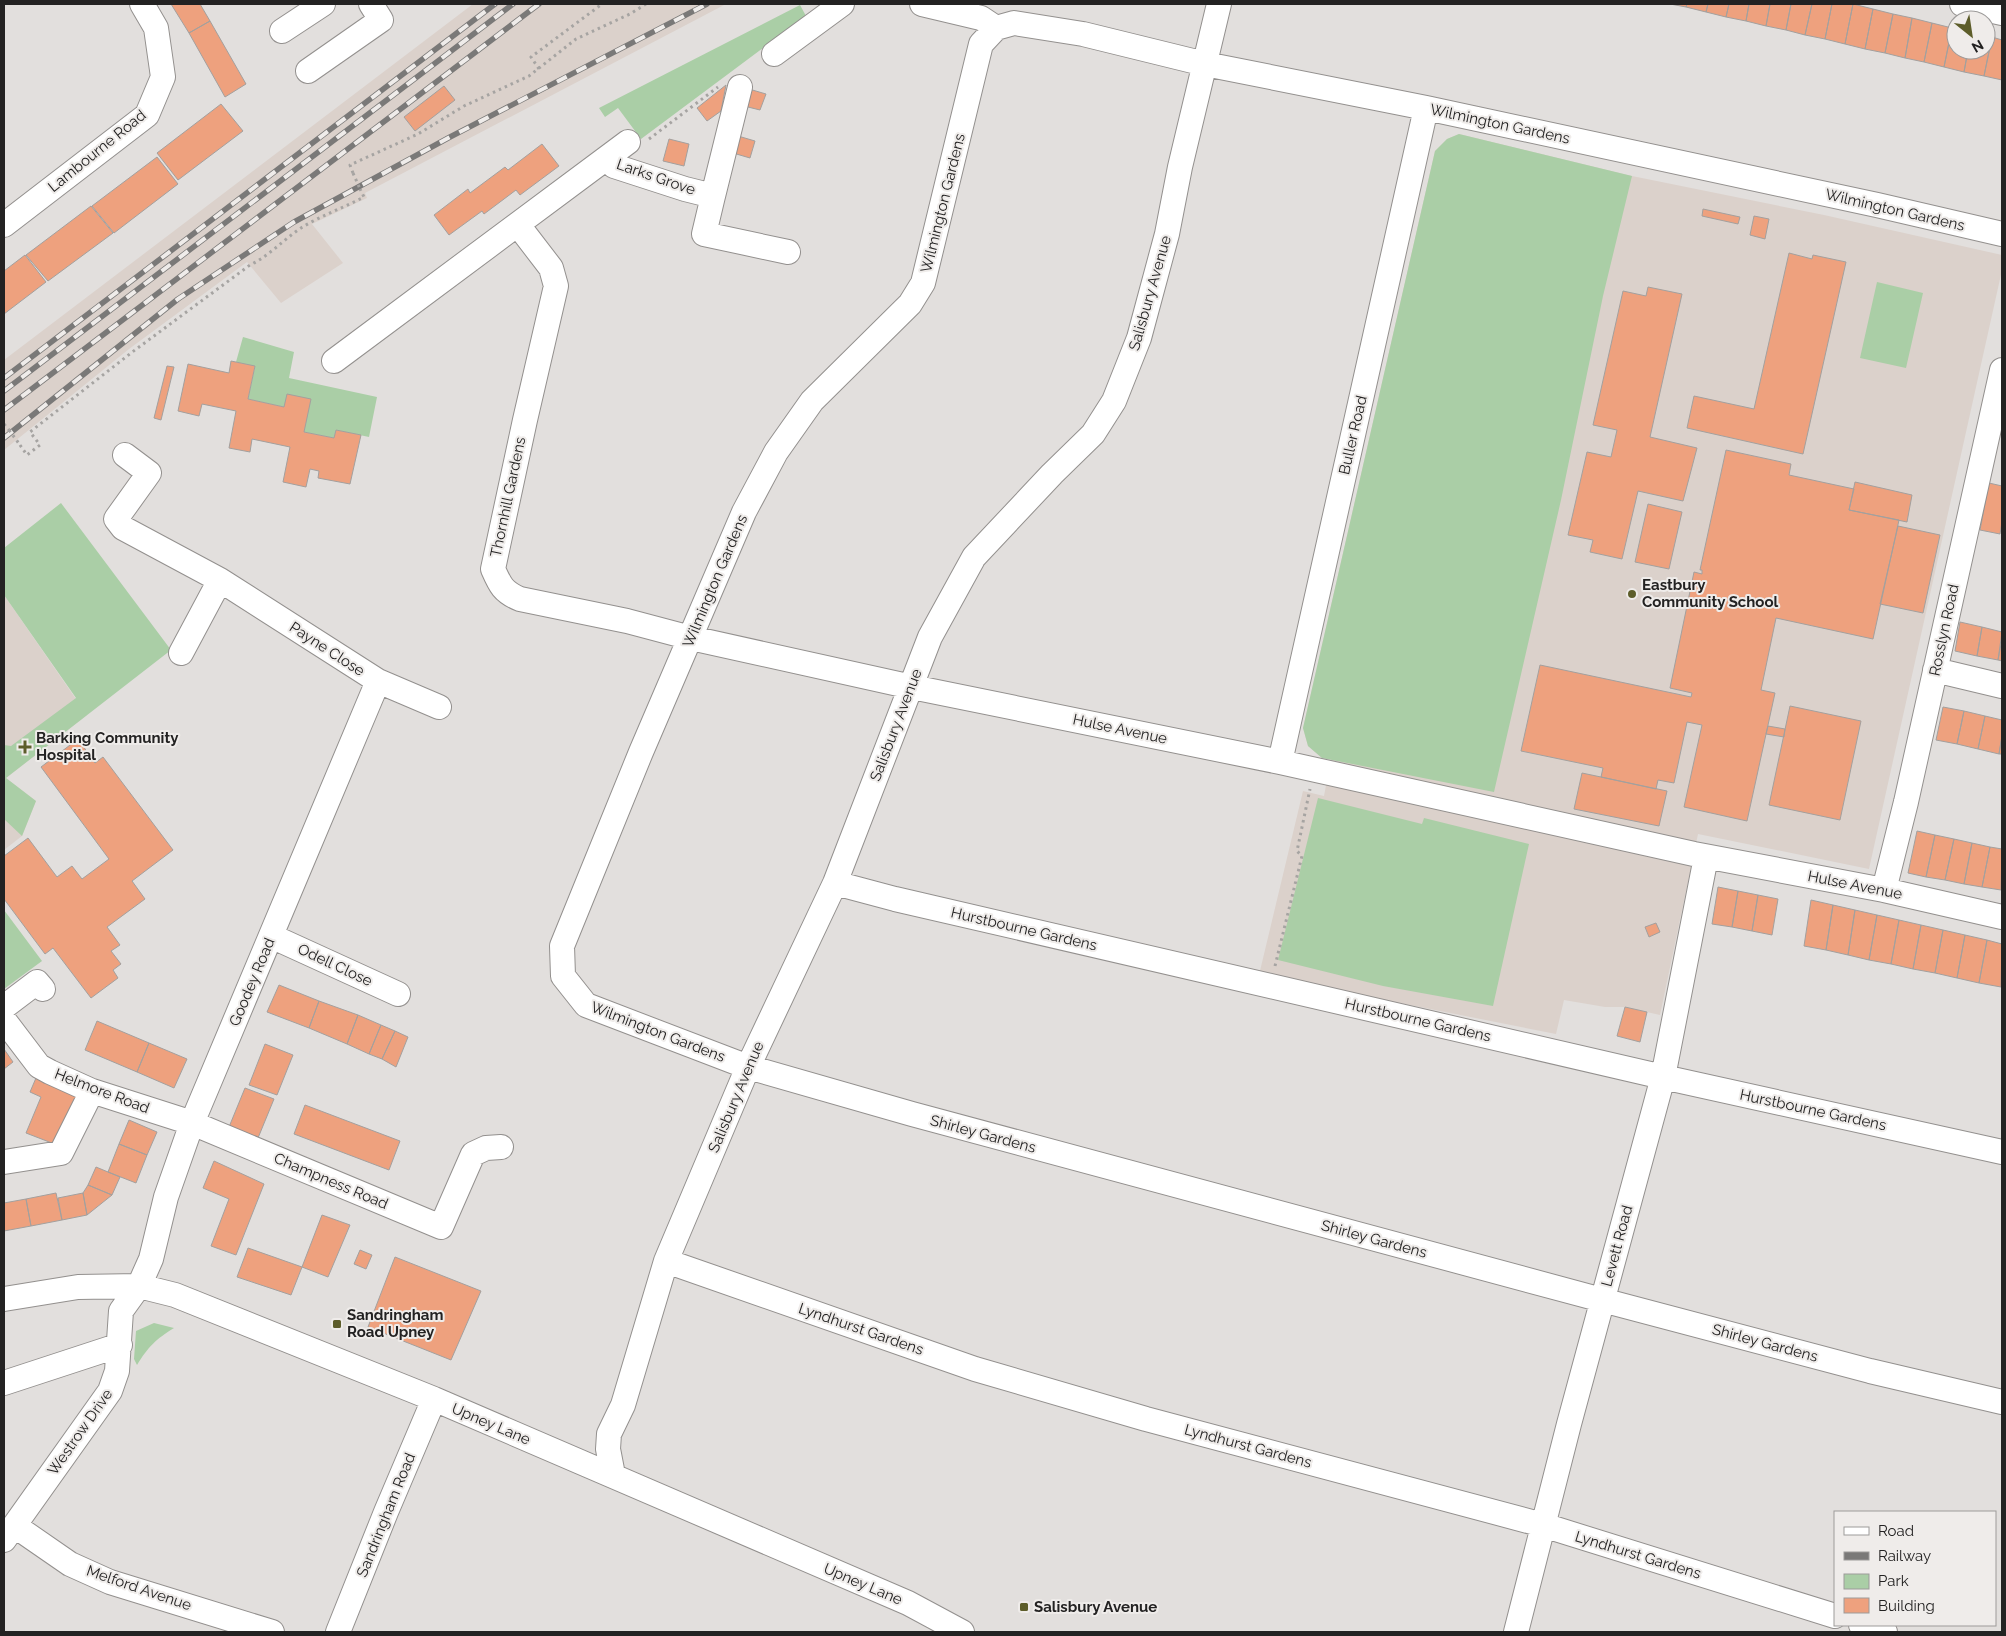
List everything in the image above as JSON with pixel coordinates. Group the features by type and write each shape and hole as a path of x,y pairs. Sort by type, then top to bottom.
{"street":[{"name":"Lambourne Road","path":"7,215 147,115 163,77 156,28 142,4"},
{"path":"282,31 323,4"},
{"path":"308,71 381,20 371,4"},
{"path":"774,54 842,4"},
{"path":"922,4 981,18 996,28"},
{"name":"Salisbury Avenue","path":"613,1475 608,1449 609,1434 623,1405 628,1383 666,1261 748,1067 836,883 930,637 974,557 1052,474 1093,434 1114,401 1139,338 1167,234 1180,167 1220,4"},
{"path":"1962,4 2002,13"},
{"name":"Wilmington Gardens","path":"748,1067 586,1005 563,976 562,946 641,752 744,512 776,452 812,401 910,304 924,283 981,44 996,28 1014,23 1083,34 1205,64 1426,108 1877,205 2002,234"},
{"name":"Larks Grove","path":"607,158 614,166 713,196 740,86"},
{"name":"Buller Road","path":"1280,762 1426,108"},
{"path":"334,361 628,142"},
{"path":"713,196 704,234 788,252"},
{"name":"Thornhill Gardens","path":"518,225 551,268 556,286 495,560 494,569 498,581 508,594 520,599 627,621 691,638 912,687"},
{"name":"Rosslyn Road","path":"1884,890 1952,591 1993,463 2002,370"},
{"name":"Payne Close","path":"125,456 149,473 116,519 123,528 220,580 378,681 439,707"},
{"path":"181,653 220,580"},
{"path":"1935,670 2002,686"},
{"name":"Goodey Road","path":"139,1286 151,1259 166,1198 192,1123 378,681"},
{"name":"Hulse Avenue","path":"912,687 1280,762 1706,857 1884,890 2002,917"},
{"name":"Levett Road","path":"1516,1632 1602,1300 1663,1077 1706,857"},
{"name":"Hurstbourne Gardens","path":"836,883 895,900 1663,1077 2002,1152"},
{"name":"Odell Close","path":"271,936 398,994"},
{"path":"4,1007 40,985"},
{"name":"Helmore Road","path":"4,1020 39,1066 92,1091 192,1123"},
{"name":"Shirley Gardens","path":"748,1067 921,1117 1602,1300 1870,1371 2002,1402"},
{"path":"4,1162 61,1154 92,1091"},
{"name":"Champness Road","path":"192,1123 441,1227 473,1154 486,1148 501,1147"},
{"name":"Lyndhurst Gardens","path":"666,1261 974,1369 1146,1419 1543,1525 1834,1616"},
{"name":"Upney Lane","path":"4,1300 78,1287 139,1286 175,1295 434,1399 613,1475 908,1603 962,1632"},
{"name":"Westrow Drive","path":"9,1533 110,1391 117,1371 121,1311 139,1286"},
{"path":"4,1382 120,1345"},
{"name":"Sandringham Road","path":"338,1632 434,1399"},
{"name":"Melford Avenue","path":"9,1533 110,1582 272,1632"},
{"path":"1864,1626 1885,1632"}],"path":[{"path":"539,69 531,58 602,4"},
{"path":"4,424 27,454 40,444 30,432 187,311 250,265 259,261 310,222 338,211 364,197 350,165 418,134 464,106 529,76 576,39 630,14 646,4"},
{"path":"1270,986 1302,856 1297,851 1322,771"}],"shaded area":[{"path":"473,4 726,4 365,193 367,198 312,224 343,263 281,303 247,262 129,349 4,450 4,360"},
{"name":"Eastbury Community School","path":"1459,134 1632,176 1824,215 2002,255 2002,270 1869,869 1698,834 1660,1015 1625,1007 1605,1007 1564,1000 1556,1034 1259,975 1303,791 1324,796 1331,759 1322,758 1308,746 1303,728 1435,151 1447,139"},
{"name":"Barking Community Hospital","path":"4,595 87,715 6,778 36,801 22,836 4,850"}],"green space":[{"path":"800,5 806,16 641,139 618,108 605,117 599,108"},
{"path":"1459,134 1632,176 1603,296 1561,500 1494,792 1322,758 1308,746 1303,728 1435,151 1447,139"},
{"path":"1877,282 1923,293 1906,368 1860,358"},
{"path":"243,337 294,352 289,378 377,397 369,437 336,430 334,438 304,432 284,407 248,399 255,367 236,362"},
{"path":"61,503 171,650 6,778 36,801 22,836 4,819 4,745 11,746 76,698 4,595 4,548"},
{"path":"1318,798 1422,824 1424,818 1529,844 1493,1006 1383,986 1278,960"},
{"path":"4,910 42,961 4,989"},
{"path":"154,1323 174,1328 153,1344 137,1365 134,1359 136,1331"}],"building":[{"path":"171,4 200,4 210,21 189,33"},
{"path":"1670,4 1687,4 1686,7"},
{"path":"1687,4 1708,4 1706,12 1686,7"},
{"path":"1708,4 1729,4 1726,17 1706,12"},
{"path":"1729,4 1749,4 1746,21 1726,17"},
{"path":"1749,4 1770,4 1766,26 1746,21"},
{"path":"1770,4 1791,4 1786,30 1766,26"},
{"path":"1791,4 1812,4 1805,35 1786,30"},
{"path":"1812,4 1832,4 1825,39 1805,35"},
{"path":"1832,4 1853,4 1845,44 1825,39"},
{"path":"1853,4 1873,9 1865,49 1845,44"},
{"path":"1873,9 1893,14 1885,53 1865,49"},
{"path":"1893,14 1912,18 1905,58 1885,53"},
{"path":"1912,18 1932,23 1924,62 1905,58"},
{"path":"210,21 246,84 225,97 189,33"},
{"path":"1932,23 1946,26 1946,57 1944,67 1924,62"},
{"path":"1996,38 2002,40 2002,80 1984,76 1987,60 1996,60"},
{"path":"1946,57 1946,60 1966,60 1964,72 1944,67"},
{"path":"1966,60 1987,60 1984,76 1964,72"},
{"path":"726,85 721,111 707,121 697,108"},
{"path":"444,86 455,100 415,131 404,117"},
{"path":"749,89 766,94 760,110 744,106"},
{"path":"221,104 243,131 178,180 157,153"},
{"path":"738,136 755,141 750,158 733,153"},
{"path":"669,139 689,144 684,166 663,161"},
{"path":"542,144 559,166 520,195 516,190 484,214 482,211 449,235 434,215 468,189 470,193 505,167 508,170"},
{"path":"157,157 178,184 114,233 92,206"},
{"path":"91,206 113,233 48,281 26,255"},
{"path":"1703,209 1740,217 1738,224 1702,216"},
{"path":"1754,216 1769,219 1765,239 1750,235"},
{"path":"1789,253 1812,259 1813,255 1846,262 1803,454 1687,428 1694,396 1754,409"},
{"path":"25,255 46,282 4,314 4,271"},
{"path":"1648,287 1682,294 1650,437 1697,448 1683,501 1638,491 1622,559 1590,552 1593,540 1568,535 1587,452 1611,457 1617,430 1593,425 1623,291 1646,296"},
{"path":"231,361 255,366 248,399 284,407 287,394 311,399 304,432 334,438 336,430 361,435 350,484 318,478 319,471 310,469 306,487 283,482 290,447 252,439 250,452 229,448 236,411 202,404 199,416 178,411 188,364 229,373"},
{"path":"167,366 174,367 161,420 154,418"},
{"path":"1726,450 1791,464 1789,475 1854,489 1849,510 1899,520 1873,639 1776,618 1761,690 1775,693 1747,821 1684,807 1702,725 1687,722 1674,783 1658,780 1656,789 1601,777 1603,768 1521,751 1540,665 1691,697 1692,693 1670,688 1694,572 1702,574 1702,570 1700,570"},
{"path":"1855,482 1912,495 1907,522 1849,510"},
{"path":"1989,483 2002,486 2000,534 1980,530"},
{"path":"1648,504 1682,512 1669,569 1635,562"},
{"path":"1898,526 1940,535 1923,613 1880,604"},
{"path":"1960,622 1982,627 1977,656 1955,651"},
{"path":"1982,627 2002,632 1998,660 1977,656"},
{"path":"2002,639 2002,661 1998,660"},
{"path":"1790,706 1861,721 1840,820 1769,805"},
{"path":"1943,707 1964,711 1957,744 1936,740"},
{"path":"1964,711 1985,716 1978,749 1957,744"},
{"path":"1985,716 2002,720 1999,754 1978,749"},
{"path":"1768,726 1785,729 1784,737 1766,734"},
{"path":"2002,736 2002,754 1999,754"},
{"path":"78,739 95,763 103,757 173,850 132,881 145,899 107,927 120,945 111,951 121,964 113,970 118,978 91,998 53,948 45,954 4,899 4,856 28,838 57,877 72,866 82,879 109,859 41,767"},
{"path":"1582,773 1667,791 1659,826 1574,809"},
{"path":"1917,831 1935,835 1926,877 1908,873"},
{"path":"1935,835 1954,839 1945,880 1926,877"},
{"path":"1954,839 1972,843 1964,884 1945,880"},
{"path":"1972,843 1990,847 1982,887 1964,884"},
{"path":"1990,847 2002,849 2001,890 1982,887"},
{"path":"1718,887 1738,891 1732,927 1712,924"},
{"path":"1738,891 1758,895 1752,931 1732,927"},
{"path":"1758,895 1778,899 1772,935 1752,931"},
{"path":"1811,900 1833,905 1826,950 1804,946"},
{"path":"1833,905 1855,910 1848,955 1826,950"},
{"path":"1855,910 1877,915 1869,960 1848,955"},
{"path":"1877,915 1899,920 1891,964 1869,960"},
{"path":"1899,920 1921,925 1913,969 1891,964"},
{"path":"1656,923 1660,932 1649,937 1645,927"},
{"path":"1921,925 1943,930 1935,973 1913,969"},
{"path":"1943,930 1965,935 1957,978 1935,973"},
{"path":"1965,935 1987,940 1979,983 1957,978"},
{"path":"1987,940 2002,944 2001,987 1979,983"},
{"path":"279,985 319,1001 309,1028 267,1012"},
{"path":"319,1001 358,1015 347,1044 309,1028"},
{"path":"1625,1007 1647,1012 1640,1042 1617,1036"},
{"path":"358,1015 381,1025 369,1054 347,1044"},
{"path":"97,1021 149,1043 137,1072 85,1050"},
{"path":"381,1025 395,1031 382,1059 369,1054"},
{"path":"395,1031 408,1037 396,1067 382,1059"},
{"path":"149,1043 187,1059 174,1088 137,1072"},
{"path":"265,1044 293,1055 277,1095 249,1085"},
{"path":"4,1049 13,1062 4,1069"},
{"path":"36,1078 78,1095 57,1145 26,1133 41,1097 30,1092"},
{"path":"245,1088 274,1099 258,1138 229,1127"},
{"path":"305,1105 400,1141 389,1170 294,1134"},
{"path":"129,1120 157,1132 147,1155 119,1144"},
{"path":"119,1144 147,1155 136,1183 108,1172"},
{"path":"214,1161 264,1184 236,1255 211,1246 229,1199 203,1188"},
{"path":"96,1167 120,1177 112,1195 88,1185"},
{"path":"88,1185 112,1195 87,1215 83,1193"},
{"path":"56,1193 62,1220 31,1226 26,1199"},
{"path":"83,1193 87,1215 62,1220 58,1198"},
{"path":"26,1199 31,1226 4,1231 4,1203"},
{"path":"322,1215 350,1225 328,1277 302,1267"},
{"path":"248,1248 302,1267 291,1295 237,1277"},
{"path":"360,1250 372,1255 366,1269 354,1264"},
{"path":"395,1257 481,1291 451,1360 368,1327"}],"railway":[{"path":"4,378 495,4"},
{"path":"4,391 513,4"},
{"path":"4,410 539,4"},
{"path":"4,438 178,299 294,222 450,137 707,4"}],"place":[{"name":"Eastbury Community School","path":"1632,594"},
{"name":"Barking Community Hospital","path":"25,747"},
{"name":"Sandringham Road Upney","path":"337,1324"},
{"name":"Salisbury Avenue","path":"1024,1607"}]}
